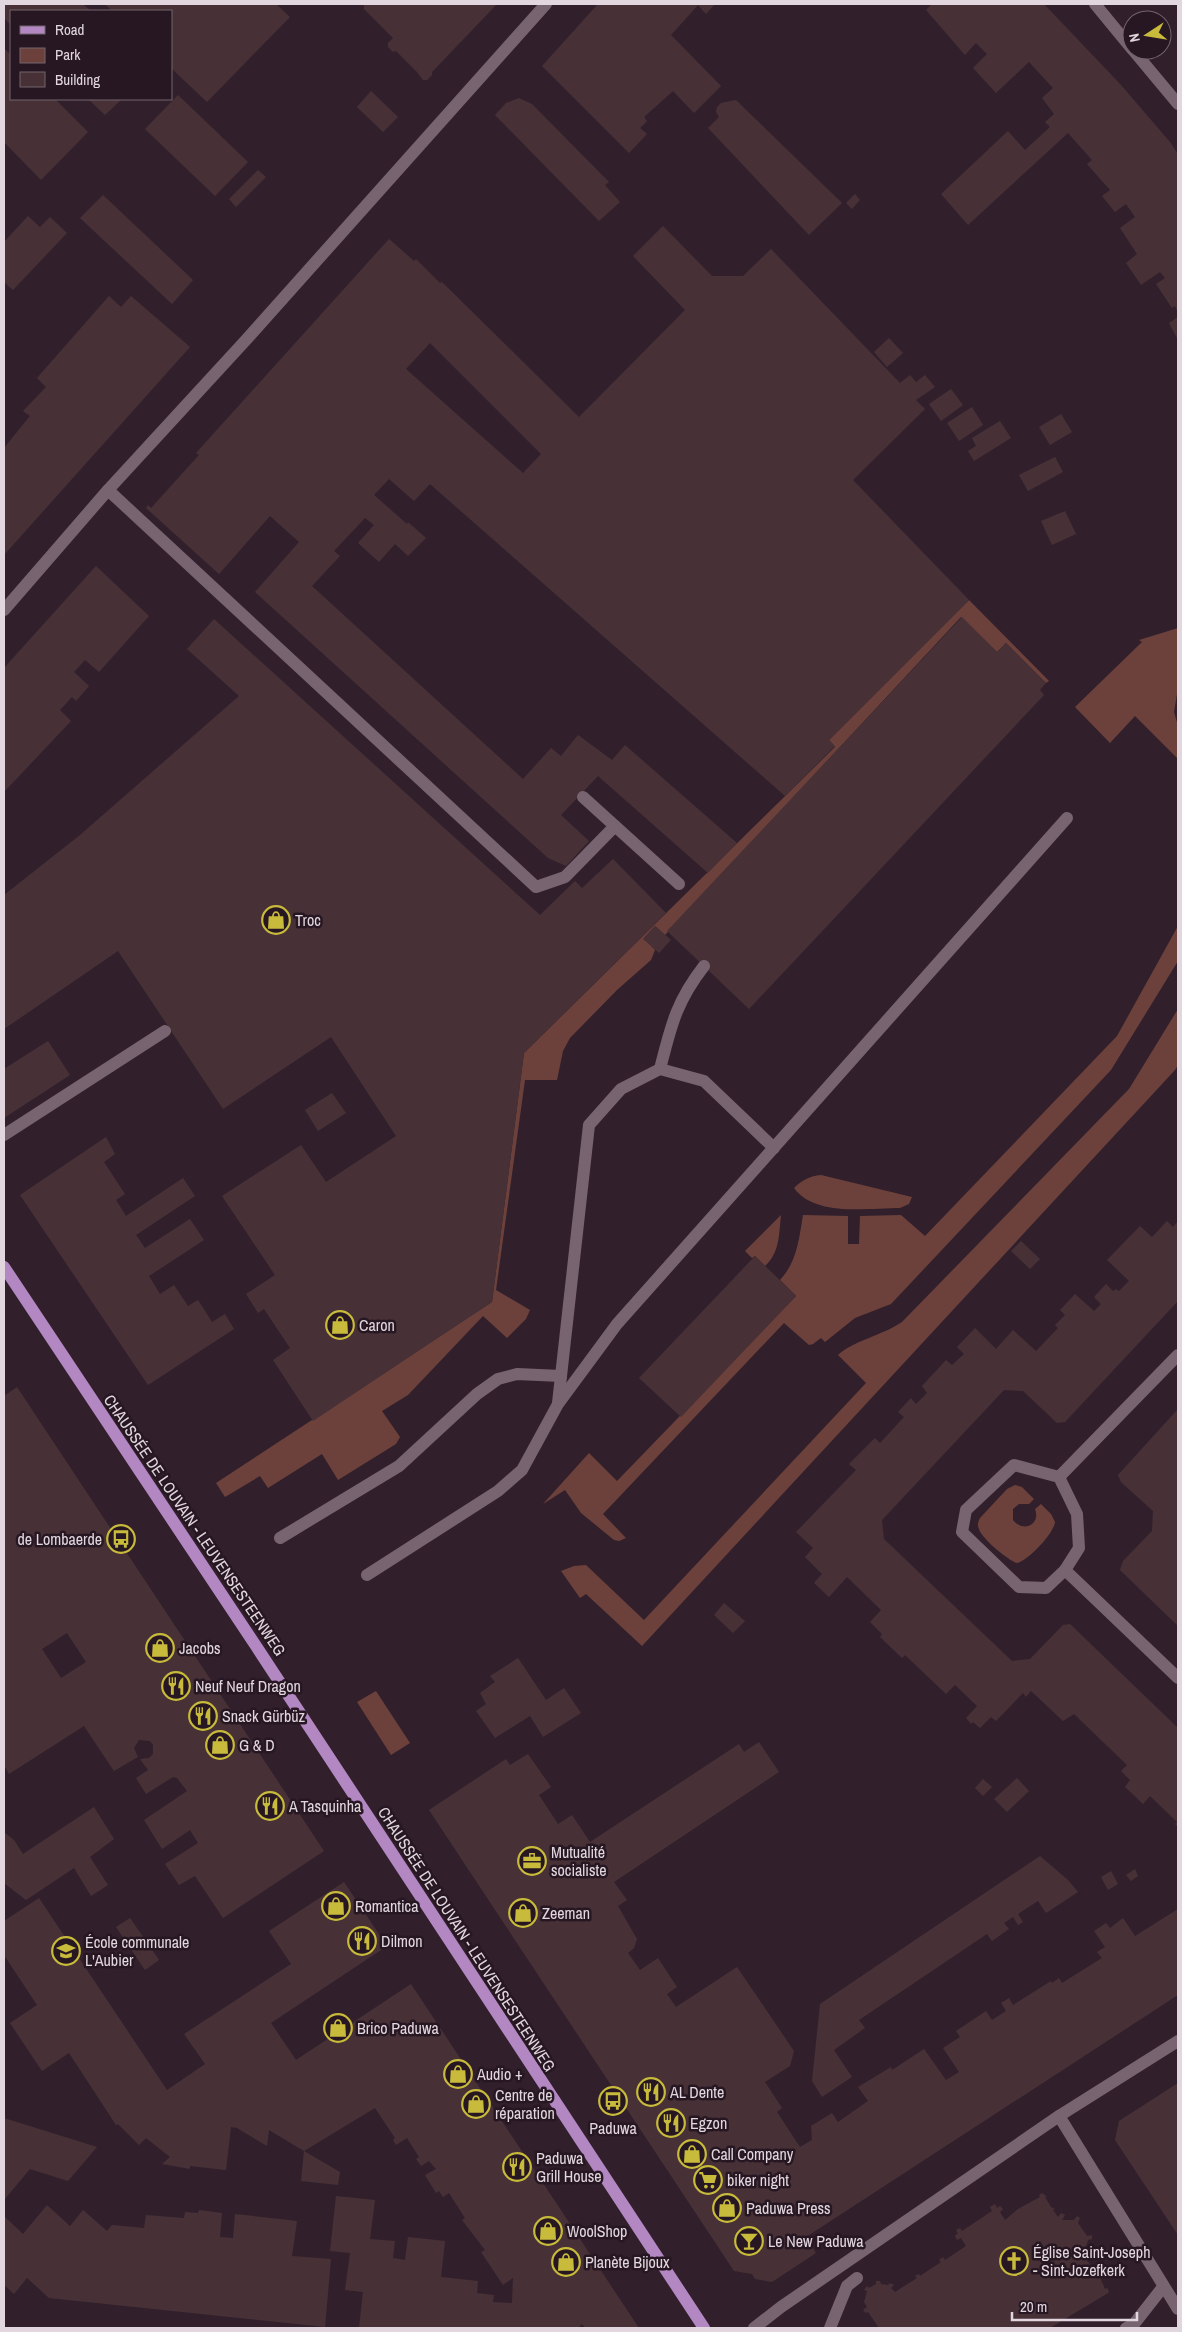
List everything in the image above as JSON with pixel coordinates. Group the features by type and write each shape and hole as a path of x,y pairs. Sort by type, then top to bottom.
{"main road":[{"name":"CHAUSSÉE DE LOUVAIN - LEUVENSESTEENWEG","path":"4,1267 256,1646 704,2328"}],"street":[{"path":"4,610 108,490 251,334 546,4"},
{"path":"1095,4 1122,38"},
{"path":"1141,60 1178,104"},
{"path":"108,490 536,886 565,877 615,826"},
{"path":"583,797 679,884"},
{"path":"367,1574 498,1491 522,1470 558,1404 617,1324 1067,818"},
{"path":"660,1068 674,1015 690,985 704,966"},
{"path":"4,1135 165,1031"},
{"path":"558,1404 589,1125 621,1089 660,1068 704,1081 774,1148"},
{"path":"1060,1477 1178,1355"},
{"path":"280,1538 400,1466 477,1394 498,1379 517,1374 562,1376"},
{"path":"1014,1465 1060,1477 1077,1514 1079,1548 1064,1570 1046,1588 1019,1588 962,1532 966,1510 1014,1465"},
{"path":"1064,1570 1178,1678"},
{"path":"754,2328 781,2307 1059,2116 1178,2041"},
{"path":"1059,2116 1178,2309"},
{"path":"830,2328 847,2286 857,2278"},
{"path":"1126,2328 1134,2324 1163,2287"}],"green space":[{"path":"969,600 1049,681 1046,683 1006,643 997,652 961,617 665,935 655,926 644,938 655,950 651,960 617,990 570,1038 563,1051 557,1080 525,1080 496,1290 530,1310 526,1319 507,1338 483,1316 408,1395 382,1411 400,1437 396,1444 338,1480 322,1454 268,1488 260,1476 225,1497 216,1483 492,1302 524,1053 835,747 829,740"},
{"path":"1178,628 1178,688 1174,712 1178,726 1178,759 1135,716 1110,743 1075,707 1142,642 1139,640"},
{"path":"1178,926 1178,961 1111,1070 891,1304 855,1318 825,1342 821,1338 809,1345 784,1323 603,1514 626,1538 619,1541 614,1540 581,1513 565,1490 543,1504 589,1453 617,1481 796,1296 780,1280 794,1258 803,1215 848,1216 848,1244 859,1244 860,1216 901,1215 925,1236 1117,1036"},
{"path":"1178,1009 1178,1065 1175,1070 642,1646 586,1594 580,1598 561,1571 574,1566 586,1565 644,1620 866,1383 838,1355 844,1350 902,1322 1129,1089"},
{"path":"821,1175 912,1197 909,1204 900,1208 842,1209 815,1203 803,1197 794,1188 806,1179"},
{"path":"781,1215 776,1249 774,1255 765,1266 755,1256 752,1258 745,1251"},
{"path":"1015,1485 1022,1487 1034,1499 1029,1504 1019,1504 1013,1509 1013,1520 1017,1524 1026,1526 1033,1523 1036,1519 1035,1509 1041,1504 1051,1514 1055,1522 1054,1527 1040,1546 1017,1563 996,1549 978,1528 980,1518 1007,1489"},
{"path":"376,1691 410,1743 391,1755 357,1702"}],"building":[{"path":"4,4 83,4 90,10 10,10 10,24 4,18"},
{"path":"105,4 276,4 290,17 207,102 172,69 172,10 111,10"},
{"path":"364,4 497,4 432,72 432,75 427,80 423,80 396,51 393,52 388,47 388,43 393,38 364,9"},
{"path":"598,4 715,4 706,14 698,5 671,35 721,86 694,113 673,91 644,117 647,121 640,128 647,134 629,153 542,66"},
{"path":"932,4 1044,4 1121,85 1170,142 1178,154 1178,312 1175,306 1172,308 1156,284 1165,278 1160,272 1141,285 1126,263 1137,254 1120,228 1135,217 1126,204 1115,212 1102,196 1110,190 1087,164 1092,160 1068,133 968,225 941,194 1008,131 1025,150 1050,127 1045,122 1054,114 1042,98 1053,88 1029,62 996,93 973,68 987,54 976,43 965,55 926,10"},
{"path":"4,48 10,54 10,100 56,100 88,132 41,180 4,142"},
{"path":"371,91 398,117 383,132 357,107"},
{"path":"178,95 248,162 215,196 145,129"},
{"path":"519,98 532,104 609,182 605,185 620,202 599,221 495,115 506,103"},
{"path":"89,100 121,100 105,115"},
{"path":"736,100 842,203 809,235 708,128 719,117 716,112 717,107 721,103"},
{"path":"258,170 266,177 236,207 229,199"},
{"path":"855,194 860,200 852,209 846,203"},
{"path":"103,195 193,280 172,304 80,218"},
{"path":"28,216 40,227 50,217 67,233 13,290 4,282 4,242"},
{"path":"663,226 712,276 743,276 771,249 900,383 910,375 916,382 925,375 935,387 916,400 925,409 853,480 969,600 829,740 835,746 785,796 430,484 414,501 389,479 374,495 426,538 408,556 395,544 379,562 358,543 374,525 365,518 334,551 340,556 312,586 523,779 551,748 561,756 578,735 612,760 625,745 737,843 708,873 598,776 561,815 589,841 566,866 548,858 255,592 299,542 270,516 219,574 146,508 148,505 151,508 199,455 196,453 389,239 414,261 416,259 440,283 442,282 579,417 685,310 633,256","holes":["430,343 541,454 523,473 406,369"]},
{"path":"109,296 121,307 131,296 190,347 4,555 4,448 30,416 23,411 46,387 37,378"},
{"path":"1178,317 1178,340 1169,323"},
{"path":"889,338 903,353 887,367 874,352"},
{"path":"951,389 963,405 941,421 929,404"},
{"path":"972,407 983,425 959,441 947,423"},
{"path":"1061,414 1072,432 1050,445 1039,427"},
{"path":"1000,421 1011,438 974,461 968,451 976,446 972,438"},
{"path":"1055,457 1063,472 1028,491 1019,475"},
{"path":"1065,511 1076,534 1052,545 1041,521"},
{"path":"96,566 149,616 99,672 85,660 74,672 89,686 76,701 72,697 60,710 71,721 4,792 4,668"},
{"path":"962,617 997,652 1006,643 1046,683 1040,690 1044,695 749,1009 667,931"},
{"path":"214,619 540,915 575,881 582,888 613,859 666,913 524,1053 492,1302 313,1421 273,1360 290,1348 264,1309 258,1313 246,1294 275,1275 222,1196 301,1145 326,1182 396,1136 331,1037 223,1109 118,951 4,1029 4,895 80,835 239,696 187,649"},
{"path":"655,926 671,940 659,953 643,939"},
{"path":"48,1041 70,1075 4,1118 4,1069"},
{"path":"332,1093 346,1113 318,1131 305,1110"},
{"path":"106,1137 115,1154 104,1162 125,1194 116,1200 126,1216 183,1178 195,1196 136,1235 145,1248 190,1219 204,1240 149,1276 160,1294 174,1285 188,1306 198,1300 212,1322 225,1314 234,1329 148,1385 20,1195"},
{"path":"1167,1221 1173,1227 1178,1221 1178,1301 1065,1422 1057,1423 1023,1391 1004,1390 882,1520 884,1539 1012,1661 1030,1659 1063,1625 1070,1624 1178,1728 1178,1827 1175,1824 1177,1822 1150,1796 1143,1804 1125,1787 1130,1780 1121,1771 1127,1765 1074,1714 1063,1721 1031,1691 1026,1697 1023,1693 996,1721 991,1717 980,1728 973,1722 971,1724 966,1718 977,1706 955,1685 946,1694 905,1655 902,1658 880,1637 882,1634 870,1622 881,1610 847,1577 829,1597 814,1583 822,1574 805,1557 813,1548 796,1532 856,1470 849,1464 875,1438 880,1443 904,1417 898,1412 911,1398 916,1404 927,1393 922,1386 946,1360 952,1365 964,1354 957,1347 975,1328 996,1349 1013,1330 1036,1351 1058,1328 1055,1325 1065,1315 1060,1310 1075,1294 1094,1311 1101,1304 1094,1297 1106,1284 1113,1291 1116,1289 1119,1291 1129,1281 1107,1260 1140,1226 1152,1237"},
{"path":"1021,1241 1040,1259 1030,1269 1011,1251"},
{"path":"755,1256 796,1296 681,1417 639,1378"},
{"path":"17,1387 324,1851 223,1918 195,1876 179,1885 165,1864 198,1843 190,1830 162,1849 144,1820 187,1791 177,1778 173,1777 146,1794 136,1778 148,1770 140,1759 149,1758 153,1754 153,1745 150,1741 139,1740 134,1748 138,1757 114,1771 84,1726 9,1774 4,1765 4,1396","holes":["67,1633 86,1662 61,1678 42,1649"]},
{"path":"1178,1409 1178,1626 1120,1570 1123,1561 1152,1531 1153,1511 1121,1482 1118,1475"},
{"path":"724,1603 745,1621 733,1633 714,1615"},
{"path":"518,1658 546,1700 564,1688 581,1713 543,1737 530,1716 495,1738 476,1711 486,1704 480,1693 495,1682 490,1676"},
{"path":"759,1742 779,1772 614,1882 627,1900 618,1906 637,1939 634,1948 628,1953 640,1970 658,1958 677,1987 667,1994 676,2007 737,1967 794,2051 790,2066 765,2082 782,2108 777,2112 800,2147 812,2140 811,2126 832,2113 838,2122 868,2101 858,2087 891,2067 892,2070 924,2049 946,2080 959,2072 943,2048 960,2037 956,2031 986,2011 992,2020 1006,2011 1001,2003 1009,1998 1013,2005 1051,1981 1052,1983 1059,1978 1062,1983 1102,1958 1097,1952 1105,1947 1094,1931 1106,1923 1110,1928 1123,1918 1135,1936 1178,1909 1178,1995 806,2237 816,2253 772,2282 755,2279 752,2274 734,2271 429,1810 506,1759 510,1765 528,1754 551,1787 539,1795 558,1824 572,1815 590,1842 739,1744 744,1752"},
{"path":"1017,1778 1029,1791 1007,1812 994,1799"},
{"path":"983,1779 992,1787 983,1796 975,1788"},
{"path":"94,1807 114,1839 90,1857 108,1885 91,1896 74,1868 26,1900 4,1883 4,1832 14,1840 23,1854"},
{"path":"1040,1856 1068,1880 1078,1892 1046,1913 1038,1901 1018,1914 1023,1922 1018,1925 1013,1917 1004,1923 1009,1929 992,1941 987,1934 859,2020 865,2028 834,2050 852,2077 822,2097 812,2081 820,2004"},
{"path":"1135,1869 1138,1876 1131,1881 1126,1875"},
{"path":"1111,1871 1118,1884 1108,1890 1101,1877"},
{"path":"344,1882 387,1946 271,2023 296,2060 411,1984 639,2328 585,2328 582,2324 578,2328 359,2328 363,2292 345,2290 350,2253 330,2251 336,2196 375,2200 370,2239 395,2241 393,2258 405,2260 408,2237 445,2241 441,2277 478,2281 477,2293 494,2295 493,2302 512,2303 513,2278 503,2285 481,2252 485,2250 462,2220 465,2218 449,2193 443,2197 439,2191 436,2193 425,2175 436,2169 429,2161 421,2166 416,2159 419,2157 407,2138 396,2145 393,2140 395,2138 375,2108 304,2151 269,2130 267,2146 237,2128 231,2127 226,2170 190,2166 190,2169 162,2164 170,2157 146,2138 139,2145 118,2124 116,2125 69,2053 42,2071 10,2023 37,2005 4,1955 4,1921 39,1898 167,2090 205,2064 184,2034 291,1964 269,1931"},
{"path":"130,1918 159,1960 145,1970 116,1927"},
{"path":"1178,2083 1178,2235 1115,2140 1119,2121"},
{"path":"4,2118 97,2147 68,2181 30,2169 4,2200"},
{"path":"304,2151 340,2172 338,2185 301,2181"},
{"name":"Église Saint-Joseph - Sint-Jozefkerk","path":"1042,2193 1047,2197 1045,2197 1051,2207 1055,2209 1053,2210 1058,2217 1061,2213 1065,2215 1062,2220 1074,2220 1077,2216 1080,2218 1078,2223 1087,2236 1092,2235 1092,2239 1088,2240 1084,2253 1089,2252 1089,2256 1084,2257 1099,2275 1105,2289 1107,2288 1109,2291 1108,2293 1050,2328 879,2328 868,2312 866,2313 863,2310 867,2307 864,2302 867,2291 864,2290 867,2286 869,2288 876,2284 876,2281 888,2285 890,2283 894,2285 891,2288 895,2292 917,2278 915,2276 919,2274 920,2276 941,2262 939,2260 943,2257 945,2260 966,2246 961,2238 957,2240 955,2236 958,2233 956,2230 960,2228 962,2231 992,2211 990,2207 995,2204 997,2208 1000,2206 1003,2209 1000,2212 1005,2220 1018,2209 1040,2197 1039,2195"},
{"path":"47,2205 70,2226 83,2210 107,2231 112,2225 144,2228 146,2215 184,2218 185,2212 198,2213 199,2210 222,2213 220,2237 233,2238 235,2214 297,2221 292,2256 331,2259 325,2327 49,2298 27,2278 14,2294 4,2285 4,2216 23,2234"}],"place":[{"name":"Troc","path":"276,920"},
{"name":"Caron","path":"340,1325"},
{"name":"de Lombaerde","path":"121,1539"},
{"name":"Jacobs","path":"160,1648"},
{"name":"Neuf Neuf Dragon","path":"176,1686"},
{"name":"Snack Gürbüz","path":"203,1716"},
{"name":"G & D","path":"220,1745"},
{"name":"A Tasquinha","path":"270,1806"},
{"name":"Mutualité socialiste","path":"532,1861"},
{"name":"Romantica","path":"336,1906"},
{"name":"Zeeman","path":"523,1913"},
{"name":"Dilmon","path":"362,1941"},
{"name":"École communale L'Aubier","path":"66,1951"},
{"name":"Brico Paduwa","path":"338,2028"},
{"name":"Audio +","path":"458,2074"},
{"name":"AL Dente","path":"651,2092"},
{"name":"Paduwa","path":"613,2101"},
{"name":"Centre de réparation","path":"476,2104"},
{"name":"Egzon","path":"671,2123"},
{"name":"Call Company","path":"692,2154"},
{"name":"Paduwa Grill House","path":"517,2167"},
{"name":"biker night","path":"708,2180"},
{"name":"Paduwa Press","path":"727,2208"},
{"name":"WoolShop","path":"548,2231"},
{"name":"Le New Paduwa","path":"749,2241"},
{"name":"Église Saint-Joseph - Sint-Jozefkerk","path":"1014,2261"},
{"name":"Planète Bijoux","path":"566,2262"}]}
